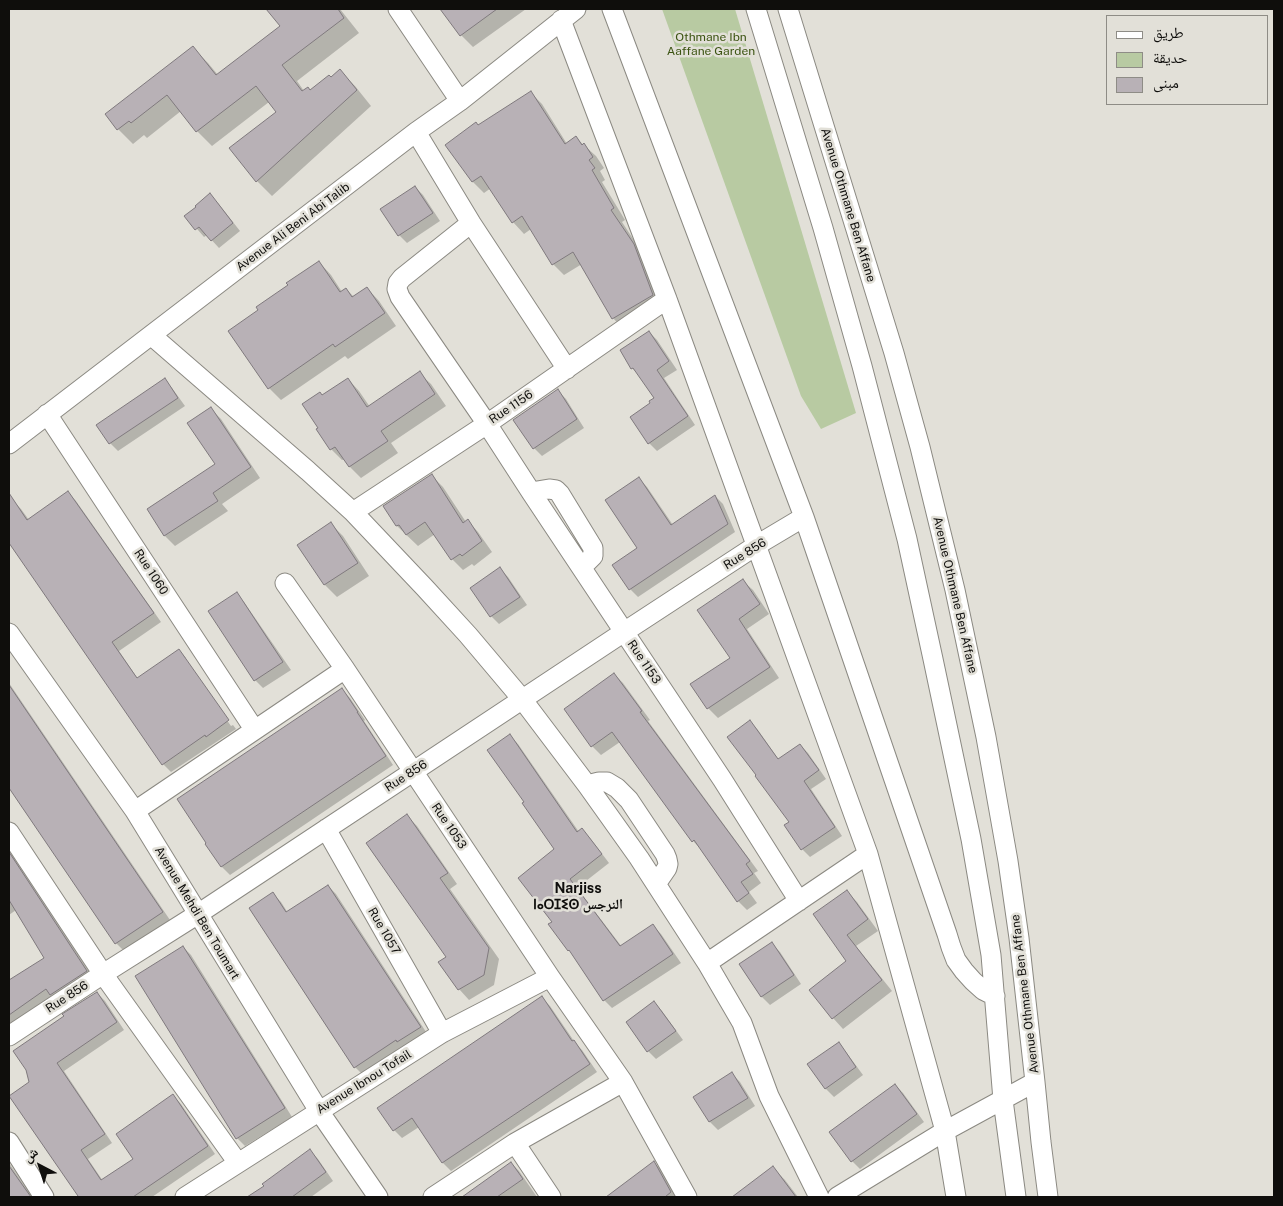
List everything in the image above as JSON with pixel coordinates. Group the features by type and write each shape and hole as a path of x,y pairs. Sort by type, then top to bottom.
{"street":[{"path":"398,9 460,101"},
{"name":"Avenue Ali Beni Abi Talib","path":"9,444 416,132 460,101 576,9"},
{"path":"612,9 804,517 956,960 973,981 983,990 995,996"},
{"path":"756,9 862,366 906,539 933,659 971,840 991,955 1003,1100 1016,1197"},
{"name":"Avenue Othmane Ben Affane","path":"788,9 894,352 920,447 955,590 986,737 1008,861 1019,938 1048,1197"},
{"path":"561,20 667,299 868,854 945,1131 956,1197"},
{"path":"416,132 472,223 567,369"},
{"name":"Rue 1153","path":"472,223 402,278 398,283 397,289 400,297 488,424 531,492 722,779 799,901"},
{"name":"Rue 1156","path":"353,512 488,424 667,299"},
{"path":"151,335 353,512 432,595 522,698 639,858 707,963 742,1023 769,1096 819,1197"},
{"name":"Rue 1060","path":"47,414 254,730"},
{"name":"Rue 856","path":"9,1036 198,914 522,698 757,545 804,517"},
{"name":"Rue 1053","path":"285,583 345,669 550,977 623,1082 687,1197"},
{"name":"Avenue Mehdi Ben Toumart","path":"9,633 134,811 319,1111 378,1197"},
{"path":"134,811 345,669"},
{"path":"587,785 607,782 617,788 629,800 666,854 667,868 656,884"},
{"name":"Rue 1057","path":"326,829 442,1033"},
{"path":"9,832 103,974 238,1164"},
{"path":"707,963 868,854"},
{"name":"Avenue Ibnou Tofail","path":"185,1197 442,1033 550,977"},
{"path":"434,1197 515,1143 623,1082"},
{"path":"837,1197 945,1131 1035,1082"},
{"path":"9,1142 44,1197"},
{"path":"515,1143 551,1197"}],"green space":[{"name":"Othmane Ibn Aaffane Garden","path":"662,9 735,9 856,413 821,429 801,396"}],"building":[{"path":"266,9 338,9 344,18 282,65 302,91 308,87 310,90 340,69 357,90 256,182 229,148 276,112 256,86 196,132 167,95 131,123 129,121 117,130 105,114 193,46 216,75 280,26"},
{"path":"440,9 497,9 460,36"},
{"path":"531,91 565,144 576,136 582,145 584,143 593,157 589,160 595,168 592,170 614,208 611,210 634,244 653,295 612,319 573,252 552,265 522,216 512,223 481,176 472,182 445,145 476,122 478,125"},
{"path":"415,186 433,213 398,236 380,209"},
{"path":"210,193 233,223 211,241 199,227 195,230 184,216"},
{"path":"319,261 340,292 346,288 352,297 367,287 385,313 335,347 333,344 268,389 228,331 258,310 256,307 288,285 286,283"},
{"path":"649,331 669,361 657,370 688,416 648,444 630,417 654,398 633,368 631,369 620,350"},
{"path":"420,371 435,394 381,431 388,441 349,467 335,447 330,450 302,404 320,392 322,395 348,378 367,407"},
{"path":"165,378 178,398 109,444 96,425"},
{"path":"558,389 577,419 533,449 513,420"},
{"path":"211,407 251,467 213,493 218,501 164,536 147,509 215,464 187,423"},
{"path":"432,474 463,523 468,519 482,541 462,556 460,554 451,560 425,522 406,535 399,525 396,526 383,506"},
{"path":"639,477 671,525 715,495 728,524 629,590 612,565 637,548 605,500"},
{"path":"68,491 154,613 112,642 137,678 179,649 229,720 162,765 9,543 9,493 27,520"},
{"path":"331,522 358,563 324,585 297,545"},
{"path":"500,567 520,597 490,617 470,588"},
{"path":"743,579 760,604 739,619 770,667 707,709 690,684 730,658 697,610"},
{"path":"237,592 283,662 254,681 208,611"},
{"path":"614,673 642,711 640,712 750,861 746,864 753,874 741,882 749,893 737,902 694,840 692,842 612,732 591,747 564,709"},
{"path":"9,685 163,912 115,944 9,788"},
{"path":"342,688 386,756 221,867 177,799"},
{"path":"750,720 778,759 800,744 819,770 804,781 835,827 801,850 784,825 789,822 727,737"},
{"path":"510,734 577,832 582,828 602,854 570,879 620,946 653,924 673,954 603,1001 569,950 548,924 552,922 518,878 554,849 487,750"},
{"path":"407,814 448,873 440,878 489,948 484,975 458,990 438,962 446,957 366,843"},
{"path":"9,852 87,971 50,995 46,989 9,1015 9,980 44,958 9,900"},
{"path":"328,885 421,1027 397,1042 396,1040 354,1068 249,908 273,892 286,912"},
{"path":"847,890 868,919 847,935 882,980 832,1019 809,990 846,961 813,914"},
{"path":"772,942 794,975 761,997 739,964"},
{"path":"183,946 285,1108 236,1139 135,976"},
{"path":"97,992 117,1022 57,1063 105,1134 81,1150 101,1180 133,1159 116,1134 173,1094 208,1146 133,1197 76,1197 78,1196 9,1096 29,1082 26,1070 13,1051 64,1016 62,1014"},
{"path":"542,996 590,1064 442,1163 412,1118 393,1131 377,1108"},
{"path":"654,1001 676,1031 647,1052 626,1022"},
{"path":"839,1042 856,1067 825,1089 807,1064"},
{"path":"732,1072 748,1098 709,1122 693,1097"},
{"path":"895,1084 917,1114 851,1162 829,1132"},
{"path":"310,1149 326,1172 292,1197 247,1197 264,1186 262,1184"},
{"path":"654,1161 671,1192 665,1197 606,1197"},
{"path":"511,1162 523,1179 497,1197 462,1197"},
{"path":"9,1166 31,1197 9,1197"},
{"path":"773,1166 796,1197 732,1197"}],"district":[{"name":"Narjiss ⵏⴰⵔⵊⵉⵙ النرجس","path":"578,898"}]}
